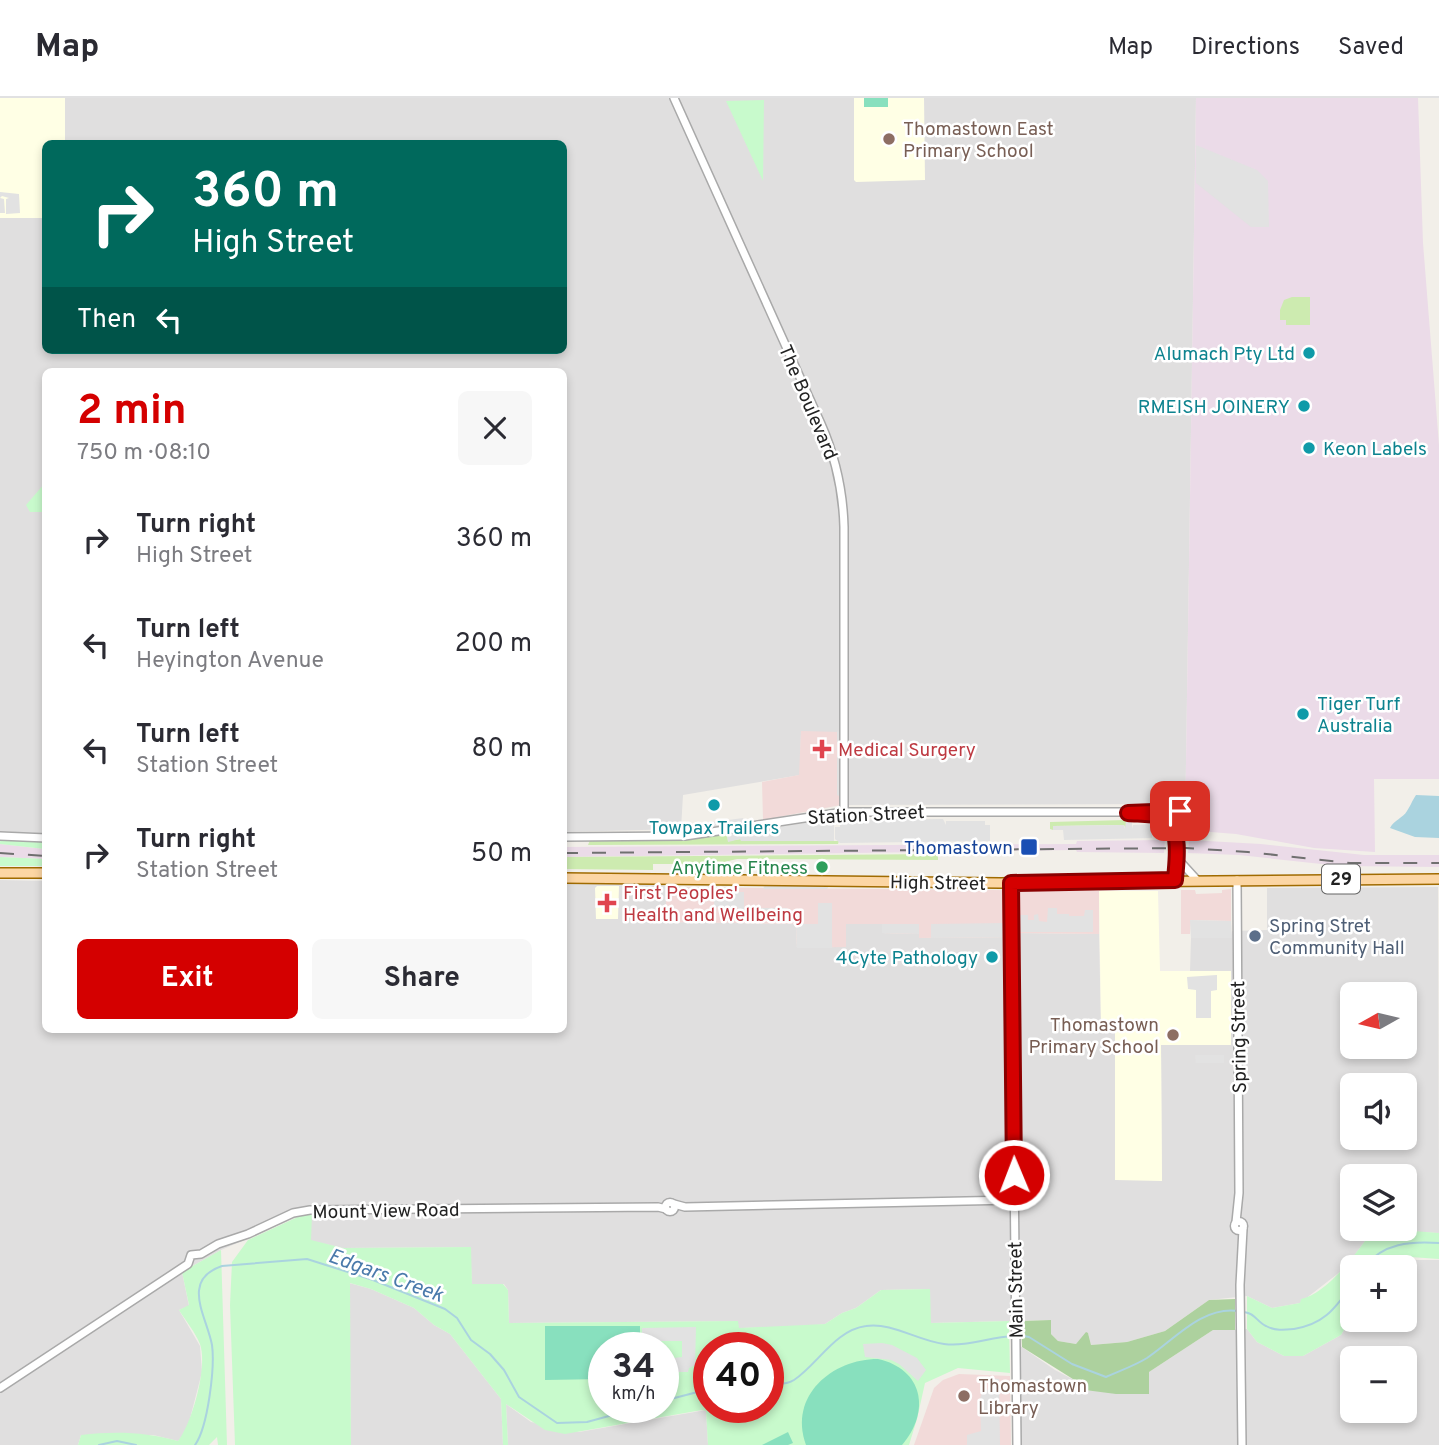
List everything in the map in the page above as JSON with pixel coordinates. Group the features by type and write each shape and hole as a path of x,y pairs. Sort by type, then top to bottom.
{"main road":[{"path":"0,873 42,873"},
{"name":"High Street","path":"567,878 1011,883 1439,878"}],"street":[{"name":"The Boulevard","path":"674,98 818,417 836,464 843,498 844,527 844,812"},
{"name":"Station Street","path":"567,837 685,836 844,812 986,810 1182,815"},
{"name":"Station Street","path":"1128,813 1182,815"},
{"path":"1175,880 1176,838 1182,815"},
{"path":"1160,816 1176,838"},
{"path":"0,836 42,838"},
{"path":"1176,856 1197,880"},
{"name":"Spring Street","path":"1237,880 1242,1445"},
{"name":"Main Street","path":"1011,883 1017,1445"},
{"name":"Mount View Road","path":"0,1388 188,1264 191,1255 201,1254 218,1244 248,1234 293,1213 310,1210 1014,1200"}],"shaded area":[{"path":"0,98 1196,98 1185,830 1166,804 841,805 801,732 800,775 683,795 681,829 567,832 567,368 42,368 42,834 0,831"},
{"path":"0,98 65,98 65,140 42,140 42,218 0,218"},
{"name":"Thomastown East Primary School","path":"854,98 924,98 925,180 854,180"},
{"path":"1196,98 1418,98 1423,243 1439,445 1439,779 1374,779 1375,852 1314,848 1236,834 1185,830"},
{"path":"1196,145 1257,170 1268,181 1269,227 1251,227 1196,183"},
{"path":"0,192 19,194 20,213 6,214 6,199 9,198 0,198"},
{"path":"0,198 4,199 5,213 0,213"},
{"path":"801,731 840,732 841,805 763,820 762,782 799,775"},
{"path":"837,731 840,732 841,797 837,795"},
{"path":"743,818 742,823 698,830 699,824"},
{"path":"943,819 946,825 946,821 985,821 985,825 990,825 990,841 840,843 835,839 835,827 840,827 840,820"},
{"path":"834,820 834,841 740,839 728,842 727,835"},
{"path":"1126,820 1132,820 1132,829 1133,825 1152,824 1152,838 1064,840 1063,830 1053,830 1053,826 1124,825 1125,829"},
{"path":"1165,840 1164,853 1076,850 567,857 567,847 1076,844 1077,841"},
{"path":"1189,840 1261,844 1364,855 1439,855 1439,867 1340,866 1239,855 1188,853"},
{"path":"0,844 42,849 42,859 0,857"},
{"path":"0,880 42,881 42,1033 567,1033 567,883 662,884 666,887 667,922 796,924 797,948 845,924 882,924 883,933 919,934 920,938 1015,937 1015,933 1099,934 1101,1024 1115,1024 1115,1179 1162,1180 1161,1044 1230,1045 1231,971 1190,971 1191,938 1231,938 1232,931 1267,930 1267,888 1438,887 1439,1233 1417,1232 1417,1164 1340,1164 1340,1241 1365,1241 1355,1255 1340,1255 1340,1272 1300,1303 1272,1308 1247,1296 1209,1300 1165,1331 1127,1342 1091,1345 1088,1333 1076,1344 1058,1341 1051,1334 1050,1320 930,1323 929,1289 881,1290 856,1308 825,1324 800,1327 738,1328 738,1321 509,1323 508,1290 504,1284 472,1284 470,1247 343,1248 311,1241 311,1214 302,1215 221,1250 182,1272 189,1306 179,1310 200,1346 202,1372 187,1430 178,1441 153,1435 81,1435 78,1445 0,1445"},
{"path":"765,885 829,886 827,889 763,889"},
{"name":"First Peoples' Health and Wellbeing","path":"597,886 619,886 618,919 596,919"},
{"path":"666,887 1099,891 1099,934 1016,933 1015,937 919,938 919,934 882,933 882,924 846,924 846,947 797,948 796,924 666,922"},
{"path":"1231,889 1231,921 1191,920 1190,934 1181,934 1181,890 1195,890 1196,894 1222,893 1222,890"},
{"name":"Thomastown Primary School","path":"1099,891 1158,891 1160,971 1231,971 1231,1045 1161,1045 1162,1181 1115,1180 1115,1025 1101,1025"},
{"path":"714,892 744,892 744,917 739,917 738,907 714,907"},
{"path":"818,903 832,903 832,948 797,948 796,924 818,924"},
{"path":"758,908 787,908 787,918 758,918"},
{"path":"1048,908 1057,908 1057,914 1069,916 1084,916 1085,910 1093,910 1093,932 1016,932 1016,915 1028,915 1028,920 1034,920 1034,915 1038,914 1039,921 1047,922"},
{"path":"1190,920 1231,921 1232,938 1191,938"},
{"path":"1006,923 1007,937 931,938 931,924"},
{"path":"882,924 919,924 919,934 882,933"},
{"path":"1217,975 1217,990 1211,991 1211,1018 1196,1018 1196,990 1188,989 1187,977"},
{"path":"1195,1055 1224,1055 1224,1063 1196,1063"},
{"path":"1417,1260 1439,1260 1439,1445 1017,1445 1016,1343 1076,1381 1085,1390 1149,1394 1149,1372 1213,1330 1247,1329 1257,1342 1284,1356 1303,1356 1343,1332 1417,1332"},
{"path":"349,1283 371,1289 414,1308 450,1334 501,1399 503,1445 351,1445"},
{"path":"696,1327 696,1332 693,1332 693,1366 688,1372 679,1372 682,1341 679,1341 679,1332 642,1332 642,1328"},
{"path":"863,1344 892,1345 917,1358 926,1370 918,1381 891,1360 865,1357"},
{"path":"959,1374 1010,1376 1011,1445 914,1445 934,1388 943,1380"},
{"path":"990,1378 999,1379 1000,1445 967,1445 967,1435 981,1431 980,1399 983,1390 991,1389"},
{"path":"506,1404 531,1422 579,1432 631,1423 679,1423 679,1415 693,1412 693,1423 707,1423 708,1445 508,1445"}],"green space":[{"path":"864,98 888,98 888,107 864,107"},
{"path":"764,100 763,181 726,101"},
{"path":"1310,297 1310,325 1286,325 1286,320 1280,320 1284,300"},
{"path":"42,486 42,512 30,512 26,505"},
{"path":"1126,820 1126,829 1124,825 1053,826 1053,830 1050,829 1050,822"},
{"path":"780,824 780,827 769,829 769,841 839,841 838,844 588,845 590,840 731,832 727,835 728,841 741,839 753,831 748,832 748,829 762,830 763,827"},
{"path":"0,839 42,841 42,849 0,844"},
{"path":"938,854 938,860 737,859 716,864 653,864 653,870 567,869 567,857"},
{"path":"0,857 42,859 42,866 0,866"},
{"path":"312,1214 311,1240 343,1248 471,1247 472,1284 503,1284 508,1290 509,1323 738,1321 739,1328 825,1324 856,1308 881,1290 930,1289 931,1323 1009,1321 1010,1373 958,1368 925,1383 909,1445 708,1445 707,1423 784,1423 784,1332 693,1332 693,1412 679,1414 679,1332 588,1332 588,1423 628,1423 565,1434 545,1430 506,1404 508,1445 503,1445 501,1399 450,1334 414,1308 350,1283 351,1445 235,1445 230,1305 232,1262 248,1240 302,1215"},
{"path":"1417,1231 1439,1233 1439,1259 1417,1257 1417,1255 1354,1255 1365,1241 1417,1241"},
{"path":"221,1250 227,1445 218,1445 217,1437 209,1445 78,1445 81,1435 106,1433 142,1434 178,1441 193,1408 202,1366 200,1344 179,1310 189,1305 182,1272"},
{"path":"1340,1271 1341,1335 1303,1356 1284,1356 1257,1342 1247,1329 1247,1296 1272,1308 1300,1303 1301,1299 1319,1290"},
{"path":"1235,1299 1235,1330 1213,1330 1149,1372 1149,1394 1085,1390 1076,1381 1022,1347 1021,1321 1051,1320 1051,1334 1058,1341 1076,1344 1086,1332 1091,1345 1127,1342 1165,1331 1209,1300"},
{"path":"545,1326 640,1326 640,1332 588,1332 588,1379 545,1380"},
{"path":"878,1359 905,1372 918,1393 917,1419 902,1445 806,1445 802,1427 803,1411 818,1384 830,1373 845,1366"},
{"path":"788,1432 793,1443 762,1445"}],"water":[{"path":"1416,795 1439,796 1439,838 1415,837 1390,828 1405,813"}],"waterway":[{"name":"Edgars Creek","path":"1377,1255 1398,1245 1439,1243"},
{"name":"Edgars Creek","path":"195,1445 204,1425 212,1367 212,1345 199,1300 202,1280 209,1272 222,1266 307,1259 373,1280 445,1309 457,1318 471,1340 490,1354 504,1370 519,1397 557,1423 588,1422"},
{"name":"Edgars Creek","path":"1244,1312 1273,1329 1287,1330 1305,1327 1322,1319 1340,1301"},
{"name":"Edgars Creek","path":"1018,1335 1029,1337 1072,1364 1106,1377 1147,1358 1201,1319 1225,1311 1238,1311"},
{"name":"Edgars Creek","path":"784,1384 803,1373 845,1334 866,1326 895,1329 944,1344 1013,1336"},
{"name":"Edgars Creek","path":"679,1397 693,1393"},
{"name":"Edgars Creek","path":"99,1445 117,1441 136,1445"}],"railway":[{"path":"567,853 1186,848 1350,863 1439,863"},
{"path":"0,853 42,856"}],"place":[{"name":"Thomastown East Primary School","path":"889,139"},
{"name":"Alumach Pty Ltd","path":"1309,353"},
{"name":"RMEISH JOINERY","path":"1304,406"},
{"name":"Keon Labels","path":"1309,448"},
{"name":"Tiger Turf Australia","path":"1303,714"},
{"name":"Medical Surgery","path":"822,749"},
{"name":"Towpax Trailers","path":"714,805"},
{"name":"Thomastown","path":"1029,847"},
{"name":"Anytime Fitness","path":"822,867"},
{"name":"First Peoples' Health and Wellbeing","path":"607,903"},
{"name":"Spring Stret Community Hall","path":"1255,936"},
{"name":"4Cyte Pathology","path":"992,957"},
{"name":"Thomastown Primary School","path":"1173,1035"},
{"name":"Thomastown Library","path":"964,1396"}],"route":[{"path":"1014,1175 1011,883 1175,880 1176,838 1166,821 1160,816 1128,813 1180,811"}]}
